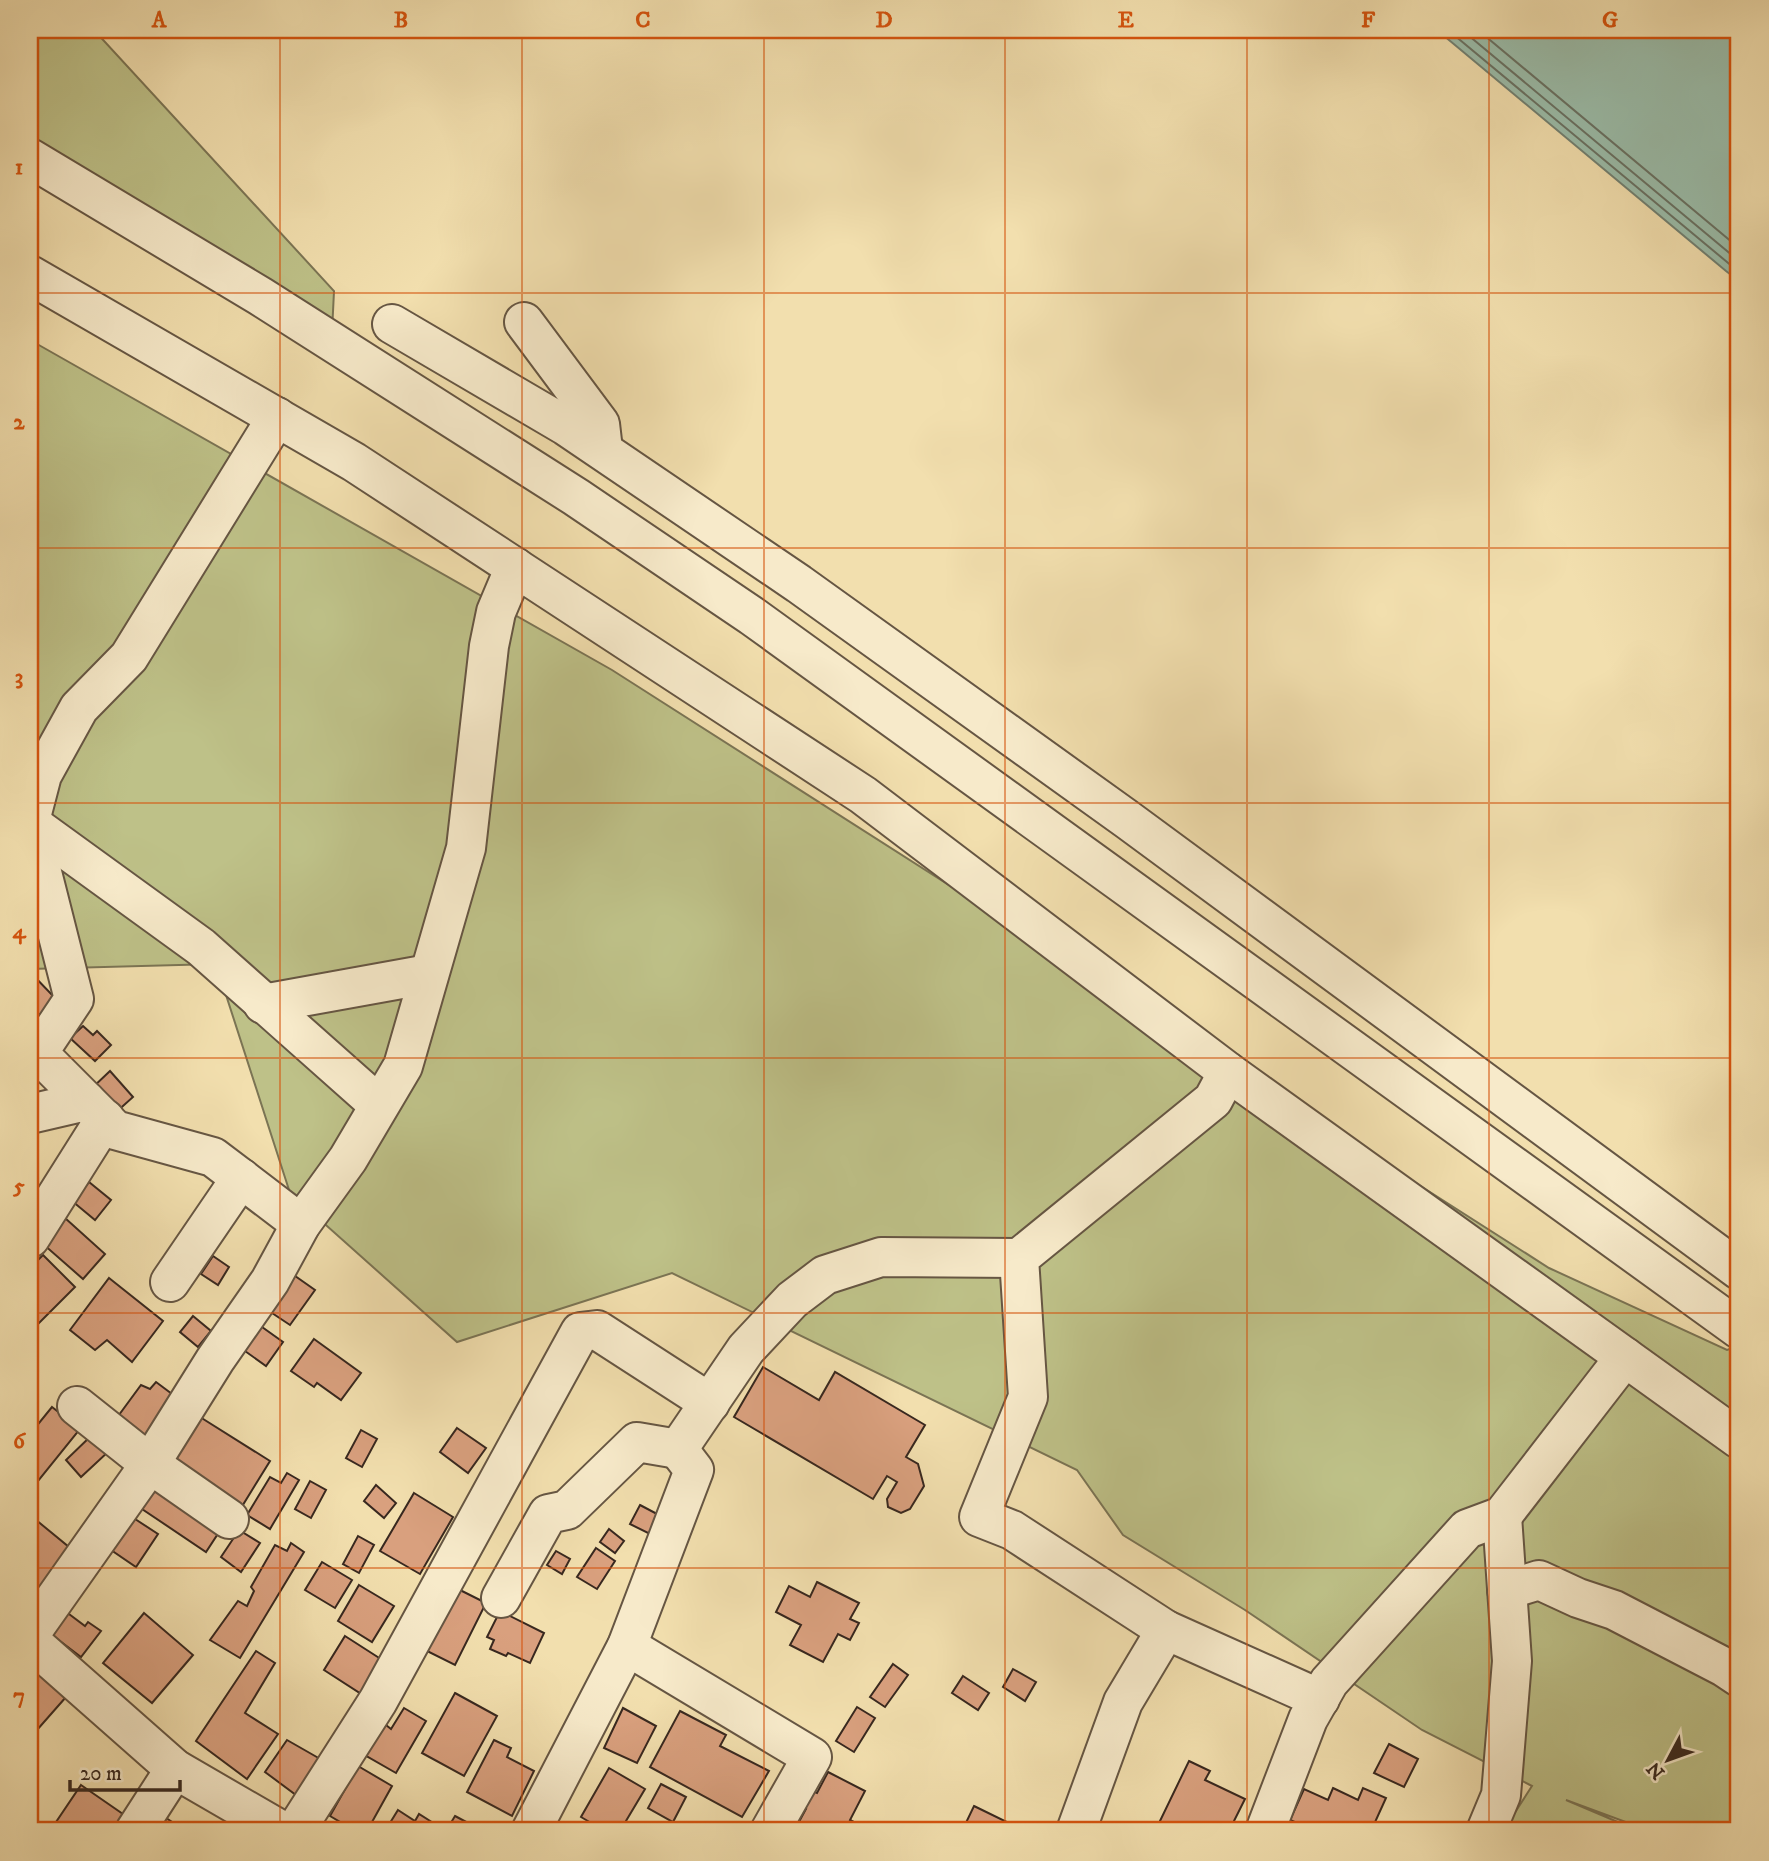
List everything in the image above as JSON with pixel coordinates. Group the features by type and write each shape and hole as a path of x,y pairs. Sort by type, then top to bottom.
{"street":[{"path":"30,158 260,296 576,497 752,616 1739,1329"},
{"path":"30,275 354,462 863,795 1228,1072 1739,1439"},
{"path":"524,322 600,424 603,450"},
{"path":"392,324 566,426 799,584 1071,779 1739,1270"},
{"path":"277,417 129,657 79,708 42,775 30,823 74,999 38,1053 115,1130 213,1157 301,1224"},
{"path":"30,1634 150,1464 215,1360 270,1281 301,1224 348,1159 403,1066 467,848 489,646 496,612 515,566"},
{"path":"30,823 201,947 379,1105"},
{"path":"263,1004 429,974"},
{"path":"678,1449 746,1349 792,1300 825,1275 881,1257 1020,1258 1213,1100 1228,1072"},
{"path":"30,1114 95,1110"},
{"path":"30,1238 95,1110"},
{"path":"170,1282 241,1178"},
{"path":"1020,1258 1028,1397 979,1517 1012,1530 1166,1630 1320,1699"},
{"path":"295,1831 378,1701 580,1332 597,1330 709,1403"},
{"path":"1265,1831 1308,1719 1329,1682 1467,1529 1502,1516 1625,1356"},
{"path":"77,1406 150,1464 229,1519"},
{"path":"501,1598 548,1514 567,1510 637,1442 678,1449 694,1470 627,1646 531,1831"},
{"path":"1486,1831 1501,1796 1512,1661 1502,1516"},
{"path":"1507,1590 1539,1580 1614,1610 1739,1677"},
{"path":"1076,1831 1123,1702 1166,1630"},
{"path":"30,1641 175,1769 282,1831"},
{"path":"627,1646 811,1757 770,1831"},
{"path":"135,1831 175,1769"}],"green space":[{"path":"30,30 94,30 334,291 332,332 30,175"},
{"path":"30,340 612,670 1549,1268 1727,1350 1739,1346 1739,1831 1650,1831 1566,1800 1639,1831 1503,1831 1532,1786 1422,1730 1245,1610 1123,1535 1077,1470 672,1273 457,1342 290,1193 216,964 30,969"}],"water":[{"path":"1437,30 1739,30 1739,281 1726,271"}],"building":[{"path":"30,972 56,999 33,1021 30,1018"},
{"path":"83,1026 93,1035 97,1031 111,1045 95,1061 70,1038"},
{"path":"110,1071 133,1097 114,1114 92,1088"},
{"path":"89,1182 111,1200 95,1220 72,1201"},
{"path":"65,1218 105,1254 83,1279 43,1244"},
{"path":"43,1255 75,1287 36,1326 30,1319 30,1268"},
{"path":"213,1256 229,1267 218,1285 201,1274"},
{"path":"288,1271 315,1290 290,1325 263,1307"},
{"path":"109,1278 163,1321 132,1362 107,1340 95,1350 70,1330"},
{"path":"193,1316 211,1331 198,1347 180,1332"},
{"path":"255,1322 283,1342 266,1366 238,1346"},
{"path":"314,1339 361,1373 341,1400 317,1383 314,1387 291,1371"},
{"path":"763,1367 819,1400 835,1372 925,1425 906,1457 918,1464 924,1486 910,1509 901,1513 888,1507 887,1499 897,1482 887,1476 873,1499 734,1417"},
{"path":"156,1382 180,1400 149,1446 116,1419 141,1385 150,1389"},
{"path":"52,1407 80,1429 30,1491 30,1467 35,1461 30,1457 30,1434"},
{"path":"200,1417 270,1461 241,1508 171,1463"},
{"path":"457,1428 486,1448 468,1473 440,1452"},
{"path":"361,1430 377,1439 362,1467 346,1458"},
{"path":"93,1434 109,1451 81,1477 66,1460"},
{"path":"287,1473 299,1480 270,1529 247,1515 270,1477 281,1483"},
{"path":"153,1480 223,1526 206,1552 136,1505"},
{"path":"310,1481 326,1490 311,1518 295,1509"},
{"path":"376,1485 396,1503 384,1518 364,1501"},
{"path":"414,1493 453,1517 420,1574 380,1551"},
{"path":"640,1505 659,1515 650,1534 630,1524"},
{"path":"30,1515 75,1552 33,1603 30,1600"},
{"path":"132,1517 158,1534 136,1567 111,1550"},
{"path":"609,1529 624,1541 615,1553 600,1542"},
{"path":"239,1530 260,1543 241,1572 221,1557"},
{"path":"358,1536 374,1545 359,1573 343,1564"},
{"path":"291,1543 304,1552 240,1658 210,1640 238,1601 247,1606 254,1591 251,1587 275,1545 287,1551"},
{"path":"596,1548 615,1561 597,1589 577,1577"},
{"path":"556,1551 570,1559 562,1574 547,1565"},
{"path":"322,1562 352,1580 335,1608 305,1590"},
{"path":"817,1582 859,1603 850,1619 859,1623 850,1640 838,1634 823,1662 790,1645 801,1625 776,1612 789,1586 810,1597"},
{"path":"359,1585 394,1606 372,1642 338,1621"},
{"path":"452,1586 486,1603 455,1665 427,1651"},
{"path":"65,1611 85,1626 88,1622 101,1631 81,1657 48,1632"},
{"path":"500,1611 544,1633 530,1663 508,1653 506,1656 490,1649 494,1640 487,1637"},
{"path":"144,1613 193,1655 152,1703 103,1663"},
{"path":"345,1636 387,1663 366,1697 324,1670"},
{"path":"256,1651 275,1663 245,1713 278,1734 247,1779 196,1741"},
{"path":"893,1664 908,1675 885,1707 870,1697"},
{"path":"30,1666 66,1697 37,1730 30,1723"},
{"path":"1013,1669 1036,1682 1025,1701 1003,1687"},
{"path":"963,1676 989,1693 978,1710 952,1693"},
{"path":"455,1693 497,1716 464,1776 422,1753"},
{"path":"857,1707 875,1718 854,1752 836,1741"},
{"path":"404,1708 426,1721 396,1773 363,1754 381,1721 391,1729"},
{"path":"623,1708 656,1726 637,1763 604,1748"},
{"path":"680,1711 726,1735 720,1746 769,1771 742,1817 650,1767"},
{"path":"287,1740 322,1760 300,1798 265,1772"},
{"path":"494,1740 511,1748 507,1757 534,1771 512,1816 467,1792"},
{"path":"1389,1744 1418,1759 1404,1787 1374,1773"},
{"path":"1189,1761 1210,1771 1205,1780 1245,1799 1229,1831 1176,1831 1159,1823"},
{"path":"358,1766 392,1786 367,1831 342,1831 337,1828 340,1822 330,1816"},
{"path":"609,1768 645,1789 620,1831 605,1831 581,1817"},
{"path":"828,1772 865,1791 850,1820 871,1831 794,1831 806,1809 799,1805 808,1789 817,1793"},
{"path":"661,1784 686,1797 673,1822 648,1808"},
{"path":"81,1785 133,1821 126,1831 50,1831"},
{"path":"1333,1788 1358,1800 1363,1788 1386,1798 1371,1831 1316,1831 1290,1820 1304,1789 1328,1800"},
{"path":"974,1806 1013,1825 1011,1831 962,1831"},
{"path":"398,1810 415,1821 419,1814 438,1826 435,1831 385,1831"},
{"path":"163,1816 186,1831 153,1831"},
{"path":"455,1816 472,1825 469,1831 446,1831"}]}
